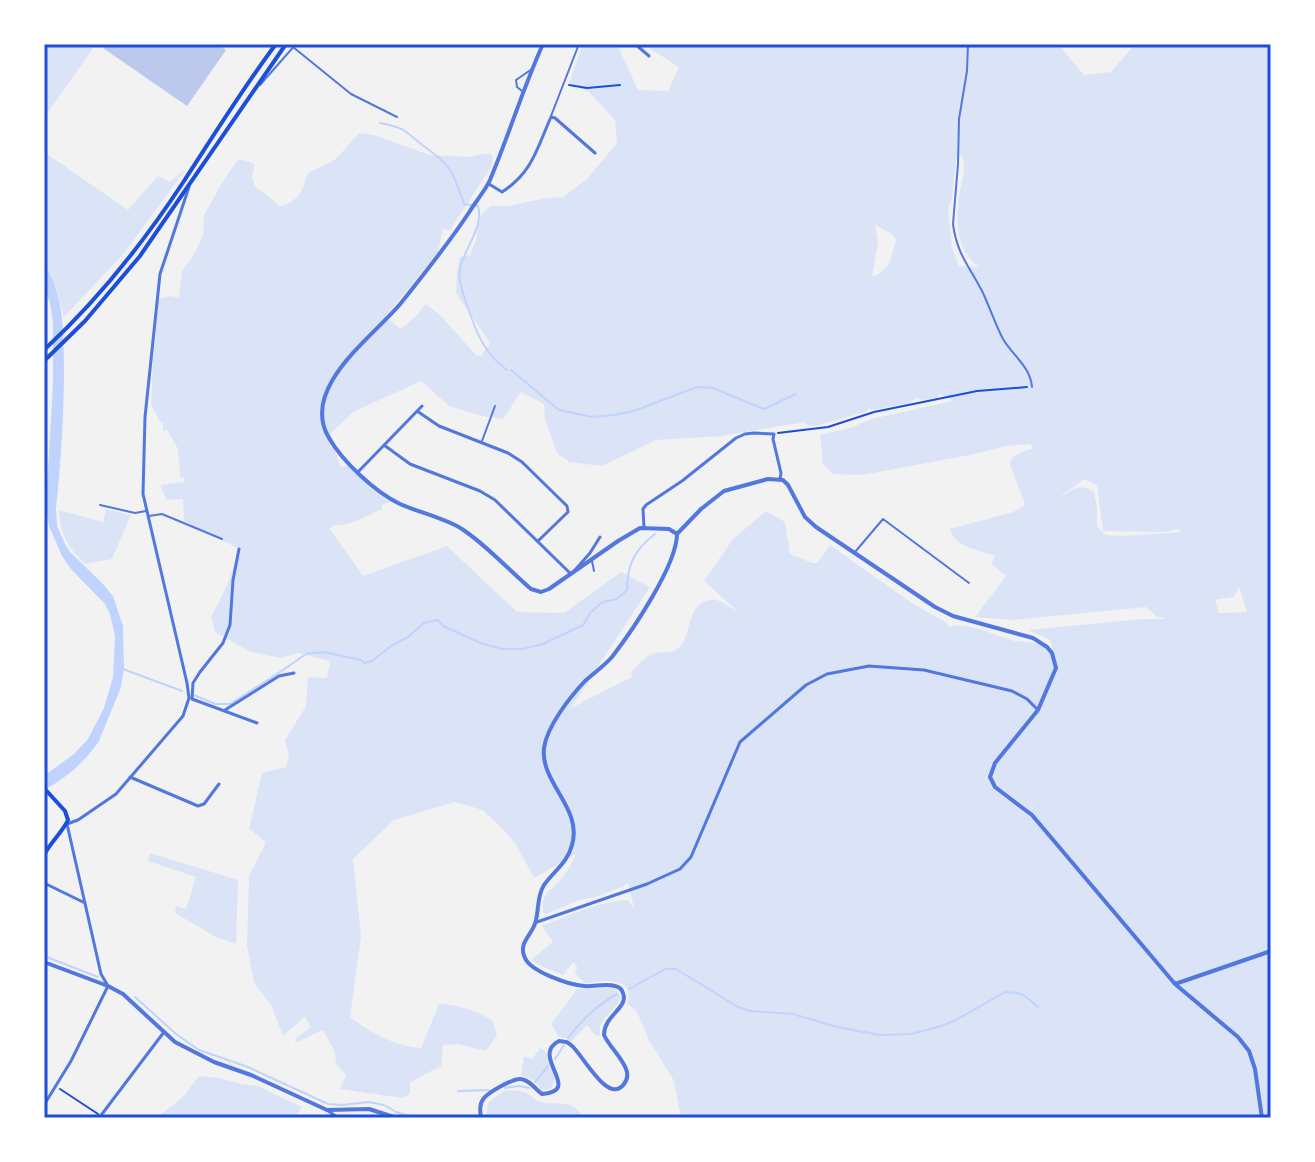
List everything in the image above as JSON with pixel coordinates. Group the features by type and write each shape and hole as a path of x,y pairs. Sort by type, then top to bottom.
{"main road":[{"path":"44,349 109,284 184,182 276,44"},
{"path":"44,363 113,290 140,256 286,44"},
{"path":"44,788 66,813 67,824 44,855"}],"street":[{"path":"543,44 488,183 434,263 397,308 353,353 330,385 322,404 323,425 339,452 374,487 397,502 458,526 531,589 541,592 549,589 640,528 669,529 677,534"},
{"path":"635,44 649,56"},
{"path":"488,183 502,192 522,177 551,117 595,153"},
{"path":"189,187 160,274 145,417 143,494 190,698"},
{"path":"358,472 422,406"},
{"path":"417,411 439,426 508,453 522,462 567,506 568,512 538,541"},
{"path":"644,528 643,509 646,505 745,434 774,434 780,479"},
{"path":"384,445 410,464 480,491 495,500 572,573"},
{"path":"481,1118 480,1107 484,1099 512,1081 530,1082 542,1094 556,1089 558,1076 548,1052 559,1041 569,1043 604,1086 613,1089 625,1083 627,1078 623,1064 604,1035 606,1023 623,1004 623,991 612,985 576,984 533,967 525,959 524,941 537,922 543,887 561,867 574,839 568,809 545,764 544,749 548,735 568,702 586,680 612,657 639,616 664,574 677,534 724,491 768,479 780,479 788,485 805,517 816,527 935,607 953,616 1033,638 1052,653 1056,668 1038,710 995,763 990,777 995,787 1032,815 1175,984 1238,1037 1249,1051 1255,1069 1262,1118"},
{"path":"572,573 600,537"},
{"path":"108,986 101,974 67,824 116,794 183,716 193,683 223,643 230,625 239,549"},
{"path":"537,922 647,884 680,869 691,857 740,742 806,685 827,674 869,666 924,670 1012,691 1038,710"},
{"path":"225,710 279,676 294,673"},
{"path":"190,698 257,723"},
{"path":"130,777 198,806 204,804 219,784"},
{"path":"44,883 85,903"},
{"path":"1175,984 1271,951"},
{"path":"44,962 108,986 133,1002 175,1042 193,1052 251,1075 338,1118"},
{"path":"44,1105 71,1061 108,986"},
{"path":"98,1116 164,1032"},
{"path":"327,1110 369,1109 397,1118"}],"lane":[{"path":"551,117 579,44"},
{"path":"968,44 959,119 954,233 966,266 982,291 1005,342 1027,369 1032,387"},
{"path":"248,97 294,46 351,94 397,117"},
{"path":"523,92 517,87 516,80 532,69"},
{"path":"481,442 495,406"},
{"path":"100,505 135,513 162,514 222,539"},
{"path":"854,553 883,519 969,583"},
{"path":"591,559 594,571"}],"path":[{"path":"564,83 587,88 620,85"},
{"path":"774,434 828,427 874,412 977,391 1032,387"},
{"path":"59,1088 98,1116"}],"shaded area":[{"path":"44,44 96,44 44,118"},
{"path":"583,44 617,44 638,90 668,91 679,67 645,44 1058,44 1084,75 1111,72 1135,44 1271,44 1271,1118 681,1118 674,1081 649,1040 636,1010 627,1004 627,988 613,981 585,983 575,973 577,966 573,962 563,975 531,960 553,942 542,926 606,903 628,900 634,908 628,883 546,914 543,912 545,896 564,875 576,854 534,878 517,846 503,829 483,810 455,802 394,820 353,859 361,936 350,1017 383,1038 421,1048 439,1004 460,1007 492,1020 497,1035 486,1051 458,1044 443,1045 441,1066 410,1082 410,1094 402,1098 340,1089 346,1075 336,1064 335,1052 323,1030 295,1043 296,1038 311,1027 305,1017 283,1036 271,1005 254,983 247,945 249,876 266,842 249,829 262,773 286,767 289,757 285,740 306,706 308,677 327,678 330,661 298,653 281,658 251,652 215,632 211,617 228,584 239,549 184,521 183,499 167,500 160,485 184,482 184,477 180,477 178,449 167,430 163,431 163,422 160,422 151,404 159,299 170,296 179,298 182,271 203,235 204,215 240,159 255,164 252,178 255,186 280,206 299,194 308,173 335,160 359,133 374,135 430,155 469,157 491,154 491,167 450,230 443,229 438,252 385,317 401,329 426,304 476,355 481,356 490,343 456,293 460,257 470,255 477,237 477,220 490,206 563,197 587,179 617,143 615,120 589,92 569,83","holes":["961,154 964,170 958,207 959,236 966,253 979,267 959,266 952,248 948,208 956,161","875,225 892,234 896,240 887,266 872,277 878,242","421,381 449,406 503,419 521,392 544,404 545,419 557,453 569,462 602,466 656,440 722,436 804,422 815,426 866,412 869,408 909,403 917,398 937,398 940,394 953,401 871,419 820,435 823,464 833,474 862,475 1030,444 1033,448 1015,456 1010,465 1024,506 1013,512 950,529 962,544 995,556 991,564 1006,576 975,617 1013,620 1146,607 1156,616 1166,619 1028,630 1050,640 1055,664 1048,650 1037,644 1015,641 973,627 949,627 830,545 817,563 790,554 785,522 766,511 733,539 704,581 738,612 716,600 700,604 680,647 650,655 631,672 632,677 571,708 650,587 621,572 564,613 517,612 447,546 363,576 329,528 358,520 390,502 347,466 340,467 331,433 353,412","1084,479 1097,485 1103,531 1166,532 1179,529 1181,532 1106,535 1097,526 1094,492 1079,488 1057,499","1239,587 1247,612 1219,613 1215,600 1234,597"]},
{"path":"44,152 128,210 158,176 169,182 185,170 125,252 64,317 57,291 44,265"},
{"path":"106,509 131,515 112,559 85,564 66,540 59,510 103,522"},
{"path":"150,853 238,880 236,944 216,937 175,913 176,906 186,909 196,877 148,861"},
{"path":"613,988 618,992 620,1001 602,1023 600,1035 596,1036 587,1025 571,1042 559,1037 551,1024 577,989"},
{"path":"540,1048 545,1050 553,1070 554,1080 550,1089 541,1090 534,1080 521,1075 524,1056 532,1059"},
{"path":"199,1076 258,1086 302,1107 295,1118 156,1118 183,1097"},
{"path":"505,1090 524,1092 541,1102 568,1104 582,1115 580,1118 486,1118 488,1103"}],"water":[{"path":"44,265 56,289 63,327 57,526 70,552 113,596 123,626 124,669 121,687 99,741 74,769 44,790 44,776 74,754 88,739 104,708 113,677 115,636 105,604 71,569 49,526 46,505 53,322 44,286"}],"building":[{"path":"106,44 218,44 226,50 187,106 103,48"}],"waterway":[{"path":"380,123 402,129 441,159 454,177 464,204 478,206 479,221 461,265 460,284 481,340 507,370"},
{"path":"511,370 559,410 592,417 634,411 697,387 713,388 764,409 796,394"},
{"path":"194,695 215,704 230,704 306,654 324,652 365,663 372,661 424,623 438,620 443,626 483,644 503,649 523,649 543,644 583,625 591,612 603,602 617,599 627,590 634,558 655,534"},
{"path":"123,669 182,691"},
{"path":"44,956 98,977"},
{"path":"629,989 665,969 676,969 738,1007 750,1011 793,1014 880,1035 912,1034 941,1026 1005,992 1025,996 1038,1007"},
{"path":"568,1038 590,1013 617,994"},
{"path":"135,997 199,1050 248,1067 328,1104 369,1102 416,1118"},
{"path":"555,1059 564,1045"},
{"path":"535,1082 548,1066"},
{"path":"505,1088 529,1088"},
{"path":"458,1091 489,1090"}]}
